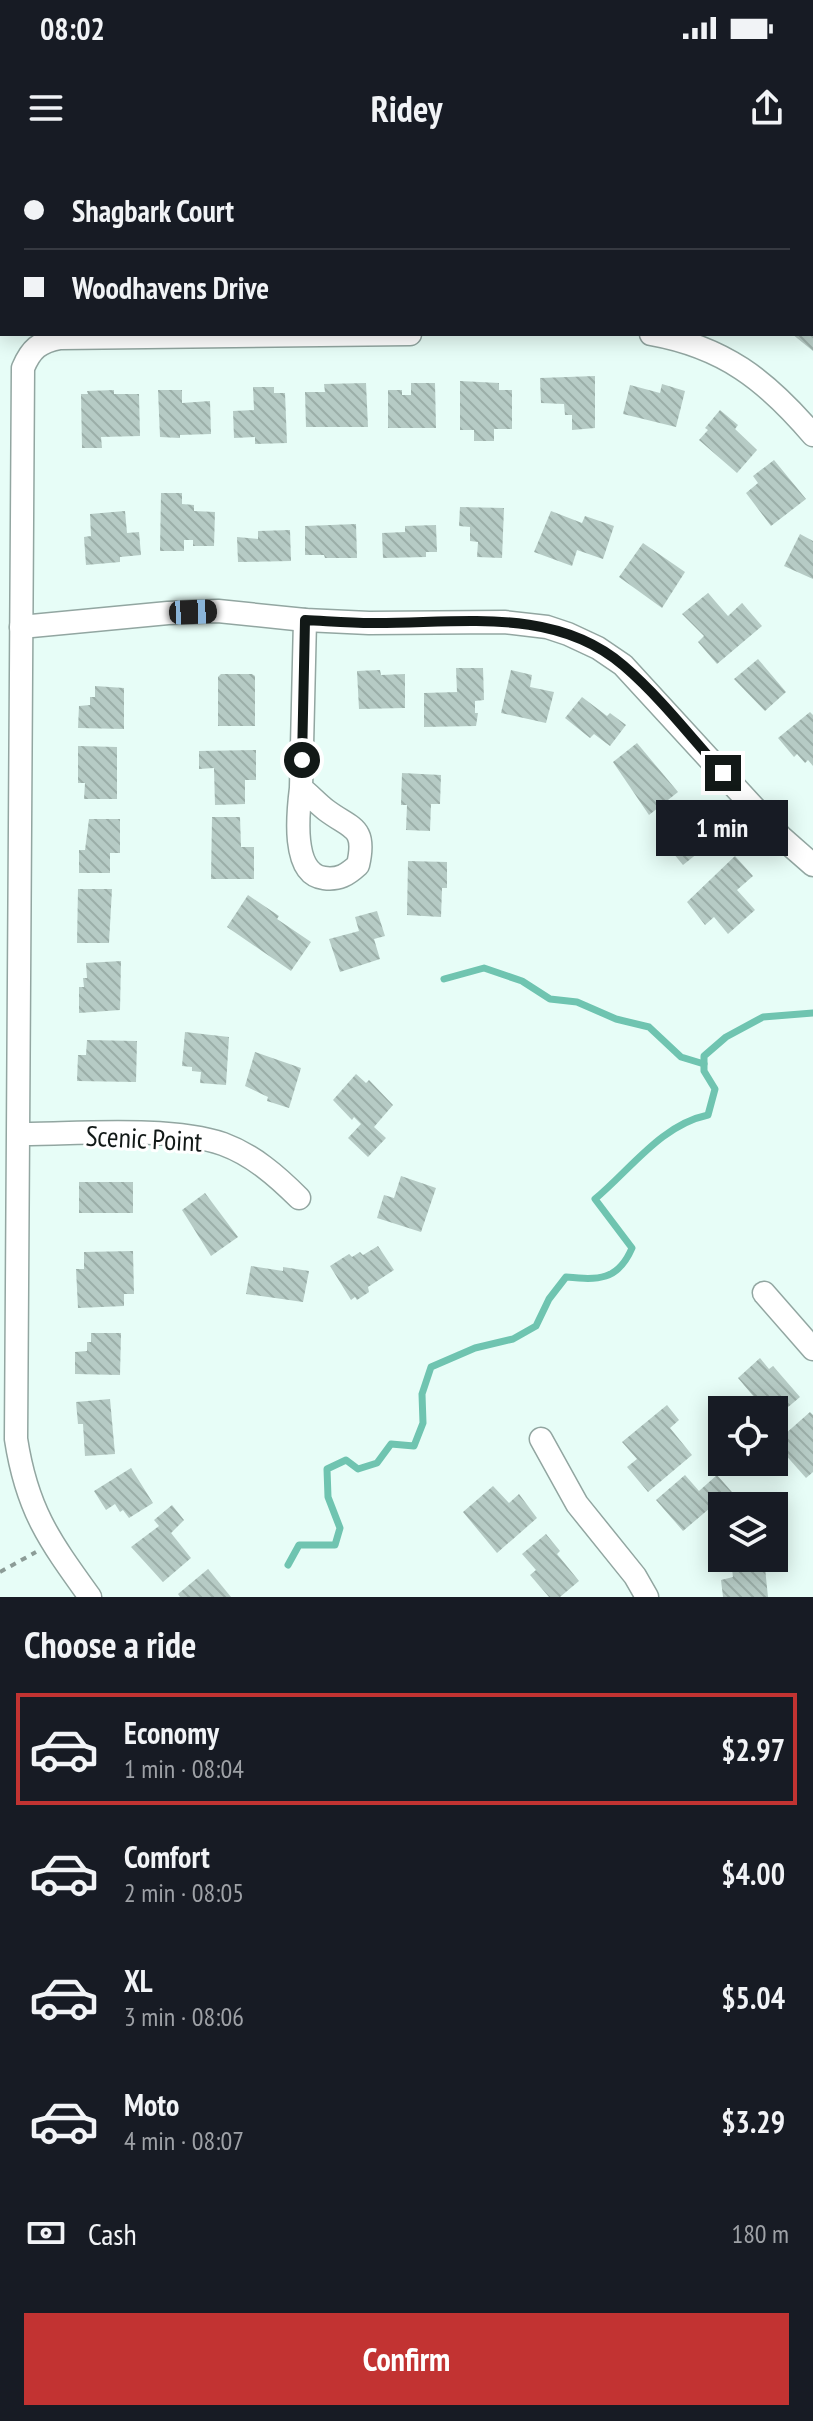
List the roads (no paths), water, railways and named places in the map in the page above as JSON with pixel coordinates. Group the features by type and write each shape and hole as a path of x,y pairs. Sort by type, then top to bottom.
{"street":[{"path":"90,1597 52,1544 35,1514 21,1472 16,1439 21,385 29,352 43,341 60,338 235,336"},
{"path":"663,336 710,349 767,385 813,435"},
{"path":"21,627 218,611 305,620 504,622 547,627 598,648 623,665 781,837 813,865"},
{"path":"301,788 305,620"},
{"name":"Scenic Point","path":"19,1134 132,1134 203,1139 244,1153 277,1176 299,1198"},
{"path":"764,1293 813,1349"},
{"path":"541,1439 577,1504 635,1576 647,1597"}],"waterway":[{"path":"444,979 484,968 522,981 550,999 577,1002 616,1019 649,1027 681,1057 704,1064"},
{"path":"288,1565 299,1545 335,1545 340,1528 328,1497 327,1469 346,1460 358,1469 377,1463 391,1444 414,1446 423,1423 422,1394 431,1367 475,1348 513,1339 536,1326 549,1299 566,1277 597,1278 620,1267 632,1248 595,1199 661,1138 691,1120 708,1115 715,1089 704,1071 704,1056 726,1037 763,1017 813,1013"}]}
